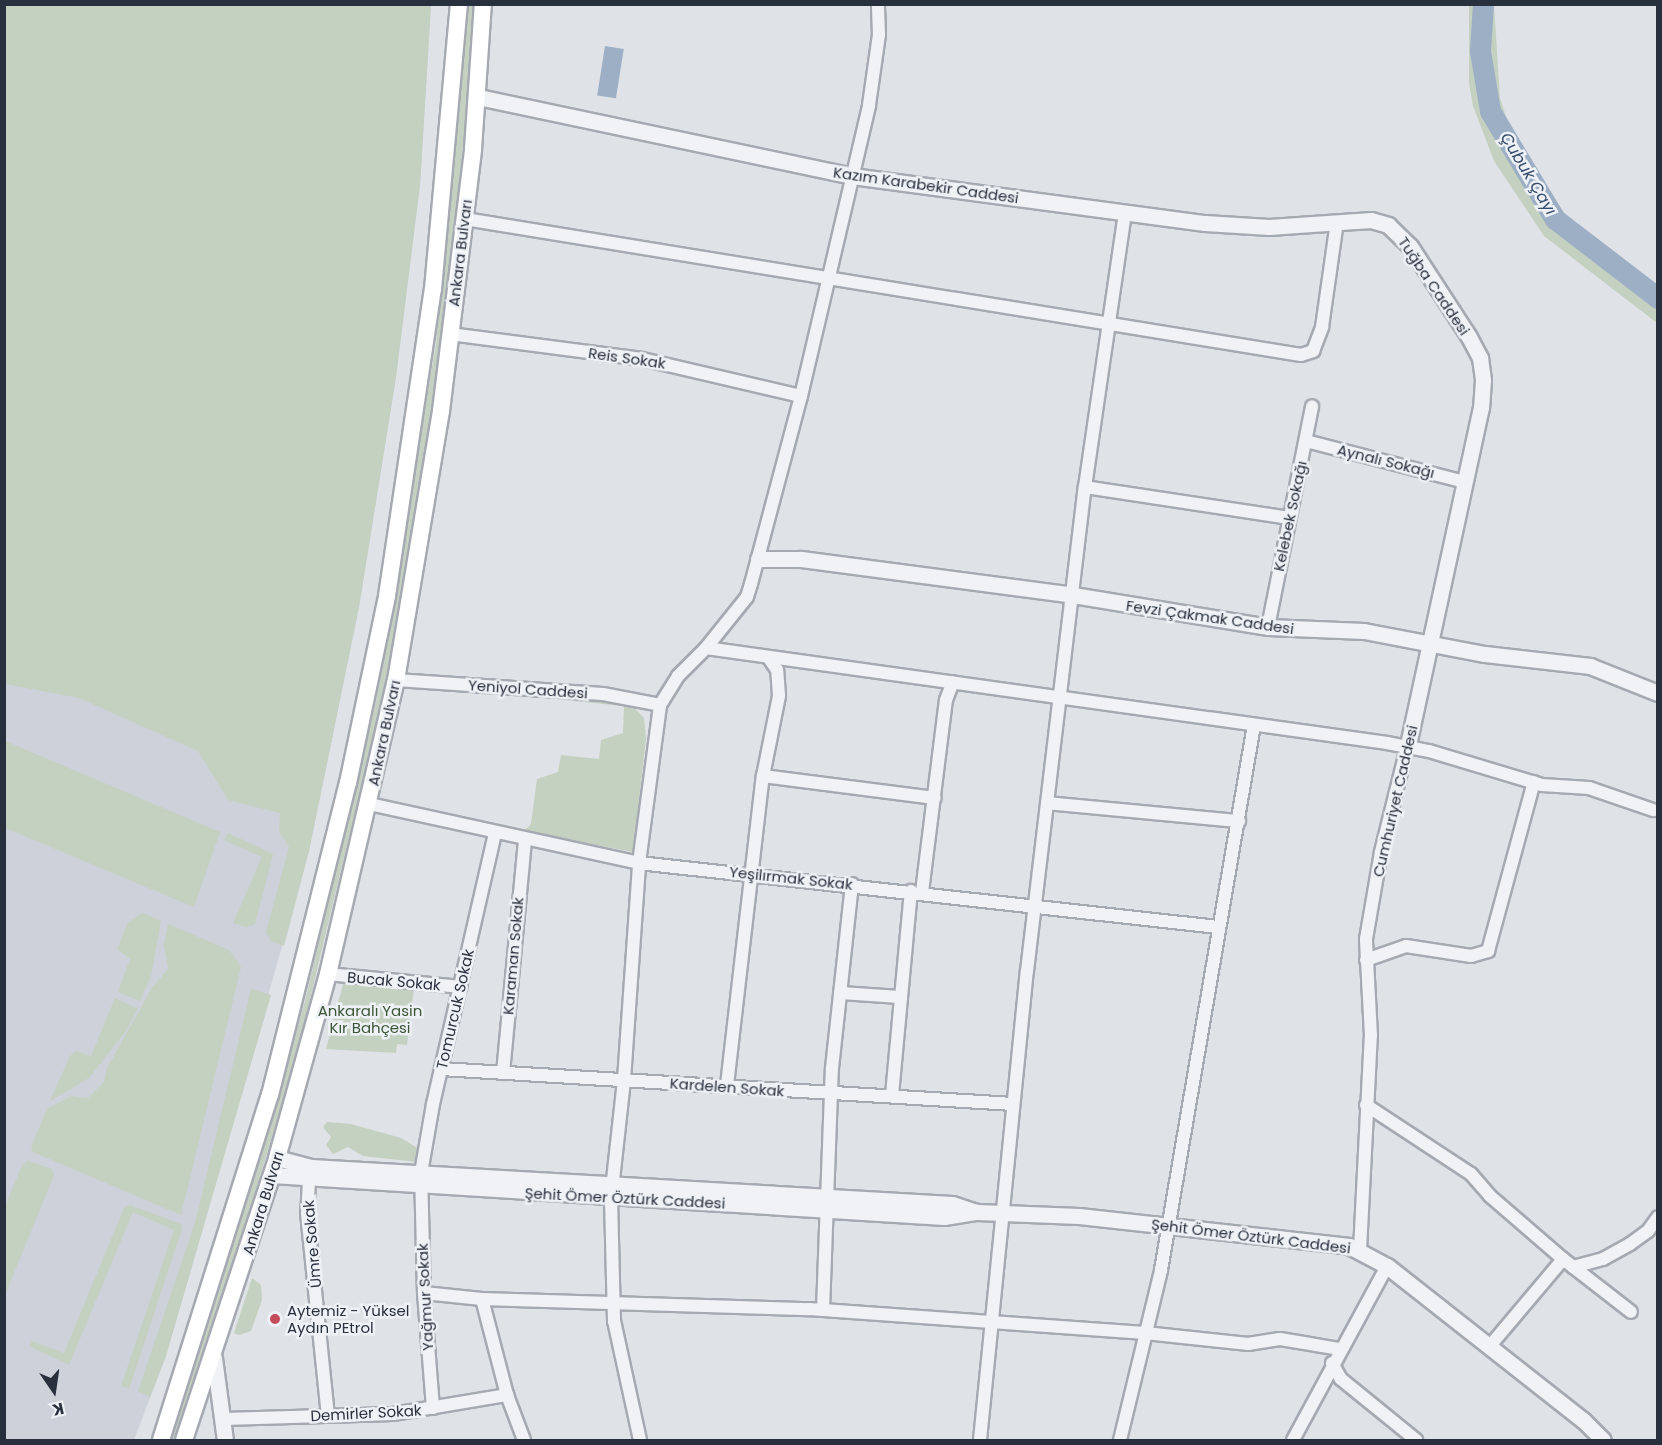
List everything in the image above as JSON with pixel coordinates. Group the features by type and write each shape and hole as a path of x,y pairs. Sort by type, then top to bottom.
{"main road":[{"name":"Ankara Bulvarı","path":"161,1440 270,1095 348,783 387,596 433,289 459,4"},
{"name":"Ankara Bulvarı","path":"184,1440 214,1358 274,1167 328,974 396,680 429,496 465,219 478,97 483,4"}],"street":[{"path":"640,1440 618,1349 613,1302 612,1191 624,1080 639,863 660,705 678,676 706,648 747,597 801,396 876,69 878,4"},
{"name":"Kazım Karabekir Caddesi","path":"478,97 852,176 1125,214 1250,226 1380,220"},
{"path":"980,1440 1001,1214 1047,803 1085,488 1125,214"},
{"path":"465,219 1308,355 1322,327 1337,222"},
{"name":"Tuğba Caddesi","path":"1380,220 1410,246 1480,358"},
{"name":"Reis Sokak","path":"450,334 642,359 801,396"},
{"name":"Cumhuriyet Caddesi","path":"1360,1250 1371,1036 1366,939 1379,862 1431,644 1483,394 1480,358"},
{"name":"Kelebek Sokağı","path":"1268,627 1312,406"},
{"name":"Aynalı Sokağı","path":"1306,441 1465,482"},
{"path":"1085,488 1289,518"},
{"name":"Fevzi Çakmak Caddesi","path":"758,559 801,560 1073,595 1268,627 1364,631 1431,644 1590,666 1658,693"},
{"path":"706,648 1407,748 1534,782 1589,788 1653,810"},
{"path":"727,1085 751,873 764,776 779,696 777,670 769,658"},
{"name":"Yeniyol Caddesi","path":"396,680 593,693 660,705"},
{"path":"892,1095 901,997 916,892 935,798 946,700 953,682"},
{"path":"1120,1440 1145,1333 1195,1088 1218,927 1239,821 1254,725"},
{"path":"764,776 935,798"},
{"path":"1366,960 1406,946 1471,956 1488,951 1534,782"},
{"path":"1047,803 1239,821"},
{"name":"Yeşilırmak Sokak","path":"369,804 495,834 639,863 852,884 1218,927"},
{"name":"Tomurcuk Sokak","path":"421,1180 441,1069 495,834"},
{"name":"Karaman Sokak","path":"503,1073 525,840"},
{"path":"822,1310 840,993 852,884"},
{"name":"Bucak Sokak","path":"328,974 460,987"},
{"path":"840,993 901,997"},
{"name":"Kardelen Sokak","path":"441,1069 727,1085 833,1095 892,1095 1013,1104"},
{"path":"1366,1105 1471,1174 1490,1196 1563,1259 1631,1312"},
{"name":"Şehit Ömer Öztürk Caddesi","path":"274,1167 311,1167 421,1180"},
{"name":"Şehit Ömer Öztürk Caddesi","path":"274,1167 309,1180 421,1180 827,1203 944,1217 977,1212 1079,1216 1360,1250 1387,1266 1583,1420 1603,1440"},
{"name":"Ümre Sokak","path":"309,1180 308,1213 328,1416"},
{"name":"Yağmur Sokak","path":"421,1180 424,1293 433,1408"},
{"path":"1573,1267 1602,1259 1630,1244 1648,1231 1658,1217"},
{"path":"1489,1347 1563,1259"},
{"path":"1293,1440 1332,1363 1387,1266"},
{"path":"424,1293 482,1299 822,1310 1145,1333 1248,1344 1292,1340 1340,1349"},
{"path":"482,1299 507,1395 524,1440"},
{"path":"214,1358 224,1419 225,1440"},
{"path":"1332,1363 1341,1379 1416,1440"},
{"name":"Demirler Sokak","path":"224,1419 328,1416 433,1408 507,1395"}],"shaded area":[{"path":"5,5 431,5 420,185 396,377 359,607 309,851 166,1356 134,1440 5,1440"}],"green space":[{"path":"4,5 431,5 420,185 396,377 359,607 309,851 284,946 271,941 266,932 289,847 279,832 280,813 228,800 198,751 79,698 5,684"},
{"path":"469,5 474,5 468,98 447,299 422,481 382,699 299,1045 213,1335 175,1440 169,1440 261,1156 305,1001 376,701 436,344"},
{"path":"1469,5 1494,5 1500,98 1514,141 1536,176 1574,225 1657,290 1657,323 1544,236 1494,161 1473,106 1469,83"},
{"path":"564,695 629,702 644,718 646,739 633,852 524,831 531,824 537,779 558,772 561,755 599,759 601,740 623,733 624,706 564,700"},
{"path":"5,741 220,832 194,907 5,828"},
{"path":"228,833 273,854 255,924 246,927 233,923 262,857 224,840"},
{"path":"143,913 161,921 151,976 140,1001 118,992 130,959 117,949 128,922"},
{"path":"168,924 229,950 241,967 181,1215 33,1152 31,1147 47,1109 71,1096 88,1098 104,1082 107,1068 152,988 168,969 164,945"},
{"name":"Ankaralı Yasin Kır Bahçesi","path":"343,984 414,988 407,1045 397,1044 396,1053 326,1049"},
{"path":"251,989 271,995 166,1356 150,1397 138,1391 195,1223"},
{"path":"115,998 138,1009 126,1031 89,1078 50,1101 70,1056 76,1051 91,1056"},
{"path":"327,1122 351,1124 401,1138 419,1149 417,1162 363,1156 348,1147 333,1154 326,1145 331,1137 323,1127"},
{"path":"28,1161 52,1169 54,1175 5,1295 5,1207 22,1165"},
{"path":"130,1205 181,1224 182,1229 129,1389 121,1386 174,1230 133,1212 69,1365 29,1346 32,1341 64,1353 124,1208"},
{"path":"252,1278 261,1285 262,1300 251,1331 239,1335 234,1333"}],"water":[{"path":"605,46 624,49 616,98 597,95"}],"waterway":[{"name":"Çubuk Çayı","path":"1483,4 1480,51 1490,111 1555,219 1658,298"}],"place":[{"name":"Aytemiz - Yüksel Aydın PEtrol","path":"275,1319"}]}
